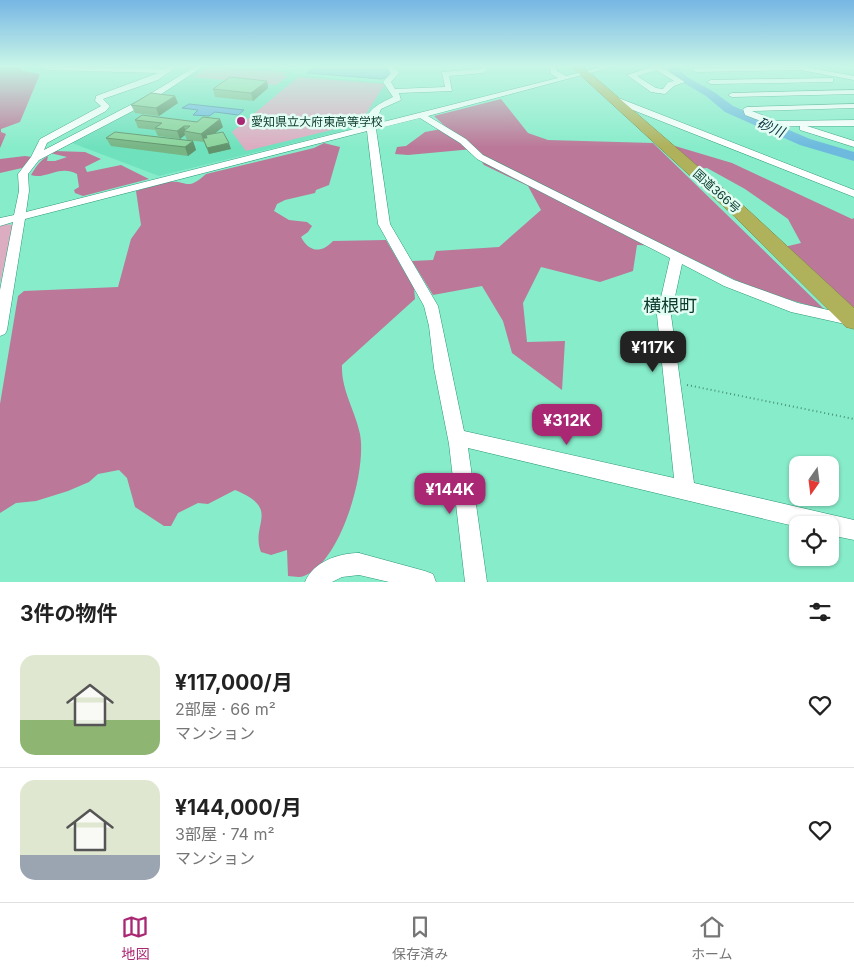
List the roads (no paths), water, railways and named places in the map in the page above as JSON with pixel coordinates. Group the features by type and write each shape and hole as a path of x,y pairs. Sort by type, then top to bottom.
{"highway":[{"name":"国道366号","path":"606,93 741,213 854,321"}],"street":[{"path":"0,330 24,191 22,174 36,158 43,141 103,109 106,106 98,101 98,98 112,93"},
{"path":"36,158 158,93"},
{"path":"396,93 398,98 378,107 370,117 384,224 431,306 458,444 476,582"},
{"path":"0,222 503,93"},
{"path":"732,94 783,93"},
{"path":"732,94 758,108"},
{"path":"613,99 854,194"},
{"path":"854,106 746,109 748,113 776,124 854,123"},
{"path":"420,114 463,141 480,157 728,283 789,306 854,321"},
{"path":"795,124 854,144"},
{"path":"677,256 664,316 670,380 685,492"},
{"path":"458,444 464,439 854,530"},
{"path":"316,582 320,576 341,567 358,564 424,582"}],"water":[{"path":"189,104 244,110 238,115 215,112 209,116 193,115 198,110 182,108"}],"waterway":[{"name":"砂川","path":"708,93 729,109 805,142 854,157"}],"place":[{"name":"愛知県立大府東高等学校","path":"241,121"}],"district":[{"name":"横根町","path":"670,305"}]}
